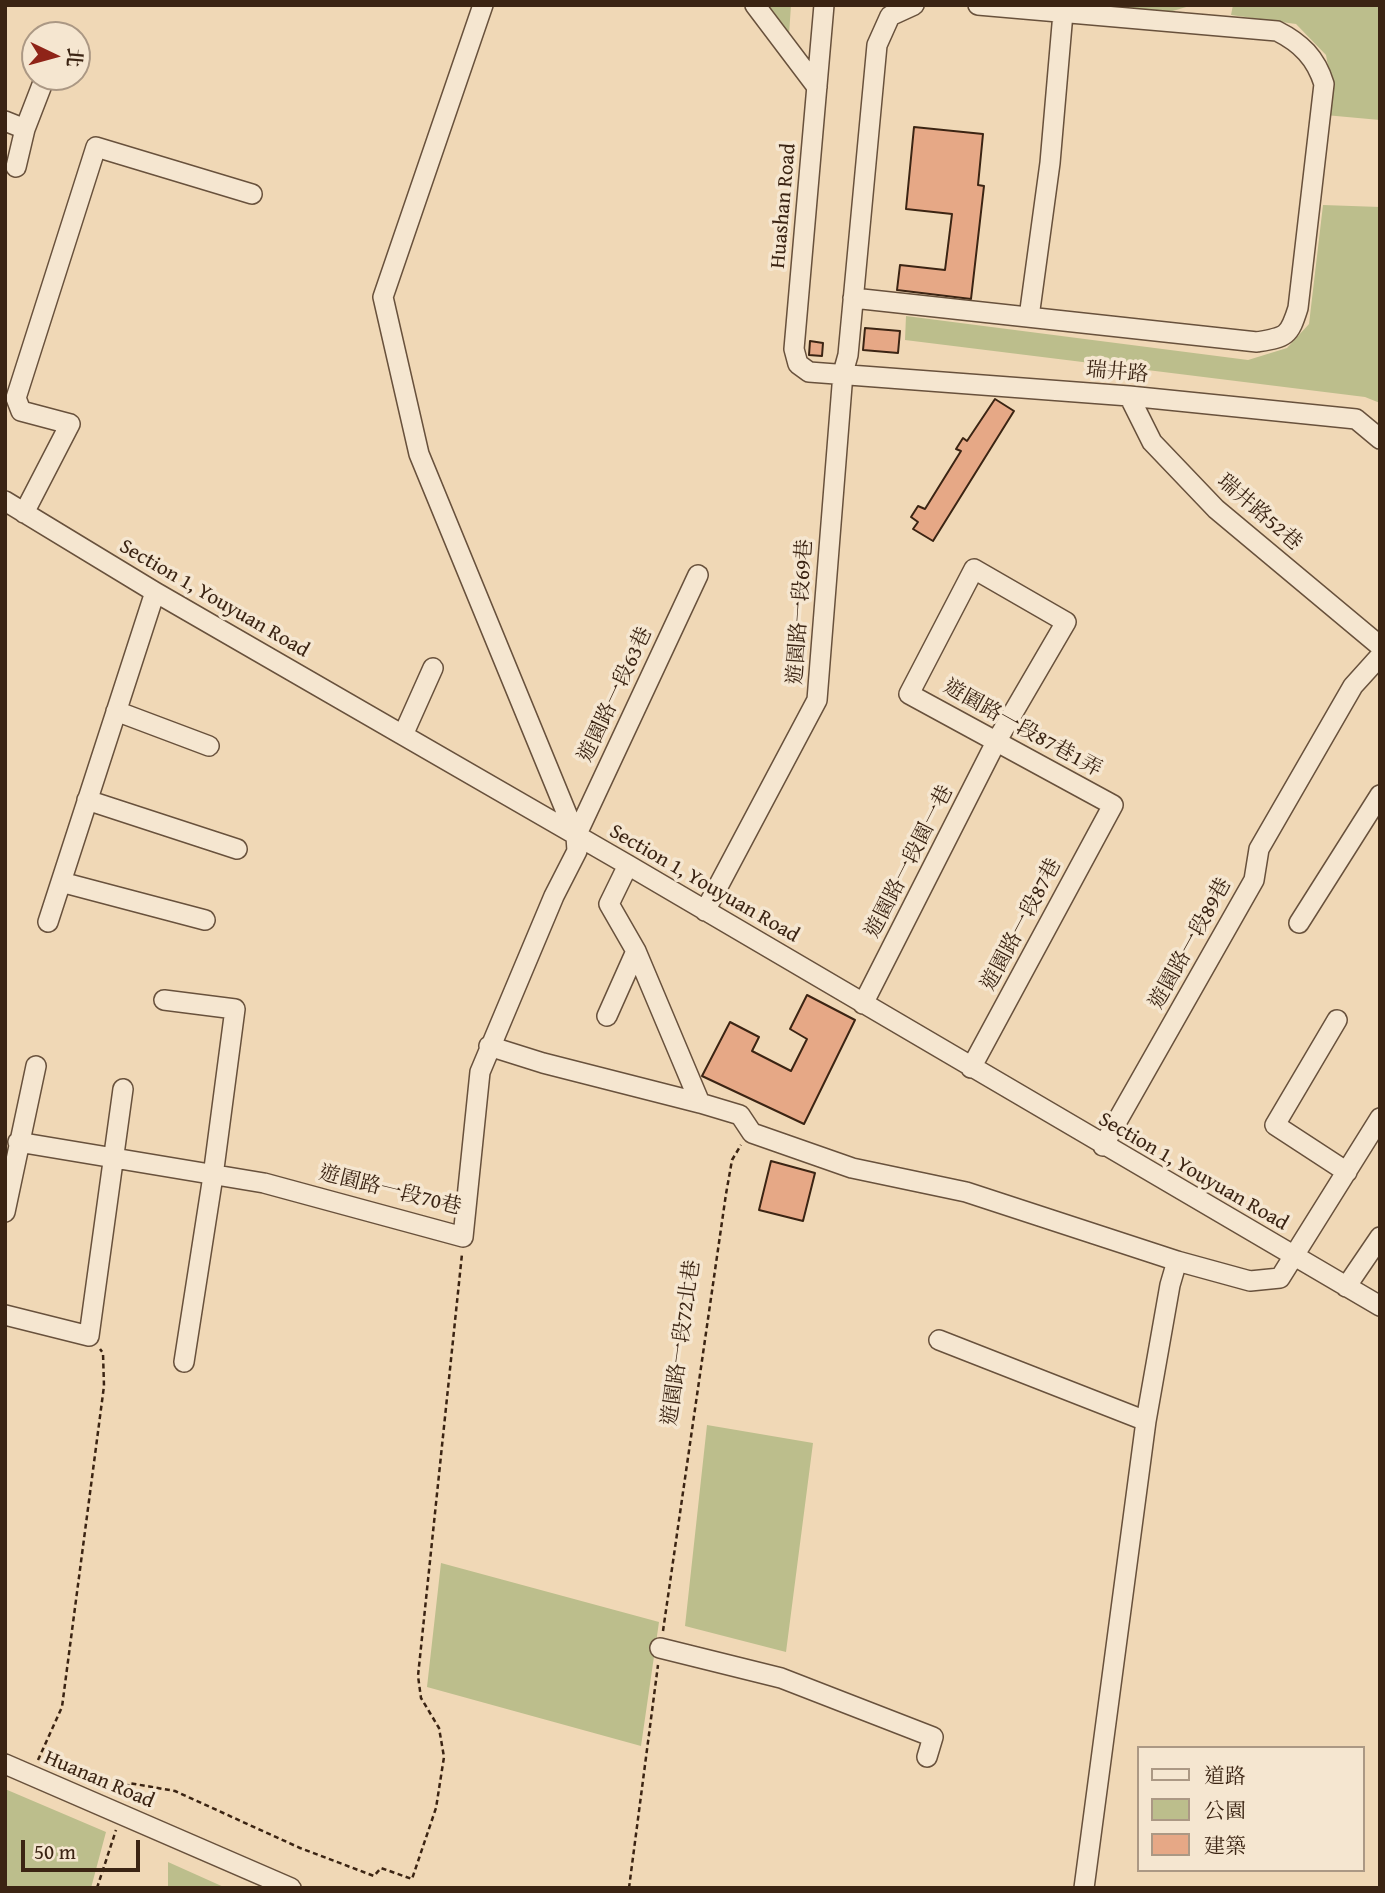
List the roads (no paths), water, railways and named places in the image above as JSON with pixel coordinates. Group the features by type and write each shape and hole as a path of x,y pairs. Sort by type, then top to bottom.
{"street":[{"path":"483,5 383,297 419,454 446,526 576,836"},
{"path":"755,5 817,87"},
{"name":"Huashan Road","path":"824,5 794,349 798,364 809,372 843,373"},
{"name":"遊園路一段69巷","path":"705,911 817,700 843,373 853,298 877,45 890,16 914,5"},
{"path":"853,298 1257,342 1281,338 1291,330 1298,308 1324,84 1318,63 1296,41 1277,31 978,5"},
{"path":"1029,317 1050,163 1063,13"},
{"path":"16,167 25,128 40,91"},
{"path":"5,121 25,128"},
{"path":"24,513 70,424 21,411 16,398 96,147 253,194"},
{"name":"瑞井路","path":"843,373 1129,396 1356,419 1380,439"},
{"name":"瑞井路52巷","path":"1129,396 1152,442 1216,509 1380,646"},
{"name":"Section 1, Youyuan Road","path":"5,501 155,592 628,865 1103,1146 1380,1306"},
{"name":"遊園路一段園一巷","path":"863,1004 996,742 1066,622 974,569 909,694"},
{"name":"遊園路一段63巷","path":"576,836 698,575"},
{"path":"48,922 155,592"},
{"name":"遊園路一段89巷","path":"1103,1146 1254,880 1259,849 1353,686 1380,656"},
{"path":"403,735 433,668"},
{"name":"遊園路一段87巷1弄","path":"909,694 1113,805"},
{"path":"116,711 209,746"},
{"path":"1299,923 1380,794"},
{"path":"87,800 237,849"},
{"name":"遊園路一段87巷","path":"971,1068 1113,805"},
{"name":"遊園路一段70巷","path":"18,1142 264,1183 463,1237 480,1072 554,895 577,851 576,836"},
{"path":"628,865 610,904 636,951 700,1103"},
{"path":"61,882 205,920"},
{"path":"607,1016 636,951"},
{"path":"164,1000 235,1009 213,1176 184,1362"},
{"path":"1338,1020 1275,1125 1347,1172"},
{"path":"489,1046 740,1115 752,1133 852,1168 966,1192 1177,1261 1250,1281 1263,1282 1280,1278 1380,1118"},
{"path":"5,1212 36,1066"},
{"path":"5,1315 89,1336 123,1089"},
{"path":"1346,1287 1380,1237"},
{"path":"1084,1888 1146,1421 1170,1285 1177,1261"},
{"path":"939,1340 1146,1421"},
{"path":"660,1648 781,1678 933,1737 927,1757"},
{"name":"Huanan Road","path":"5,1764 291,1888"}]}
